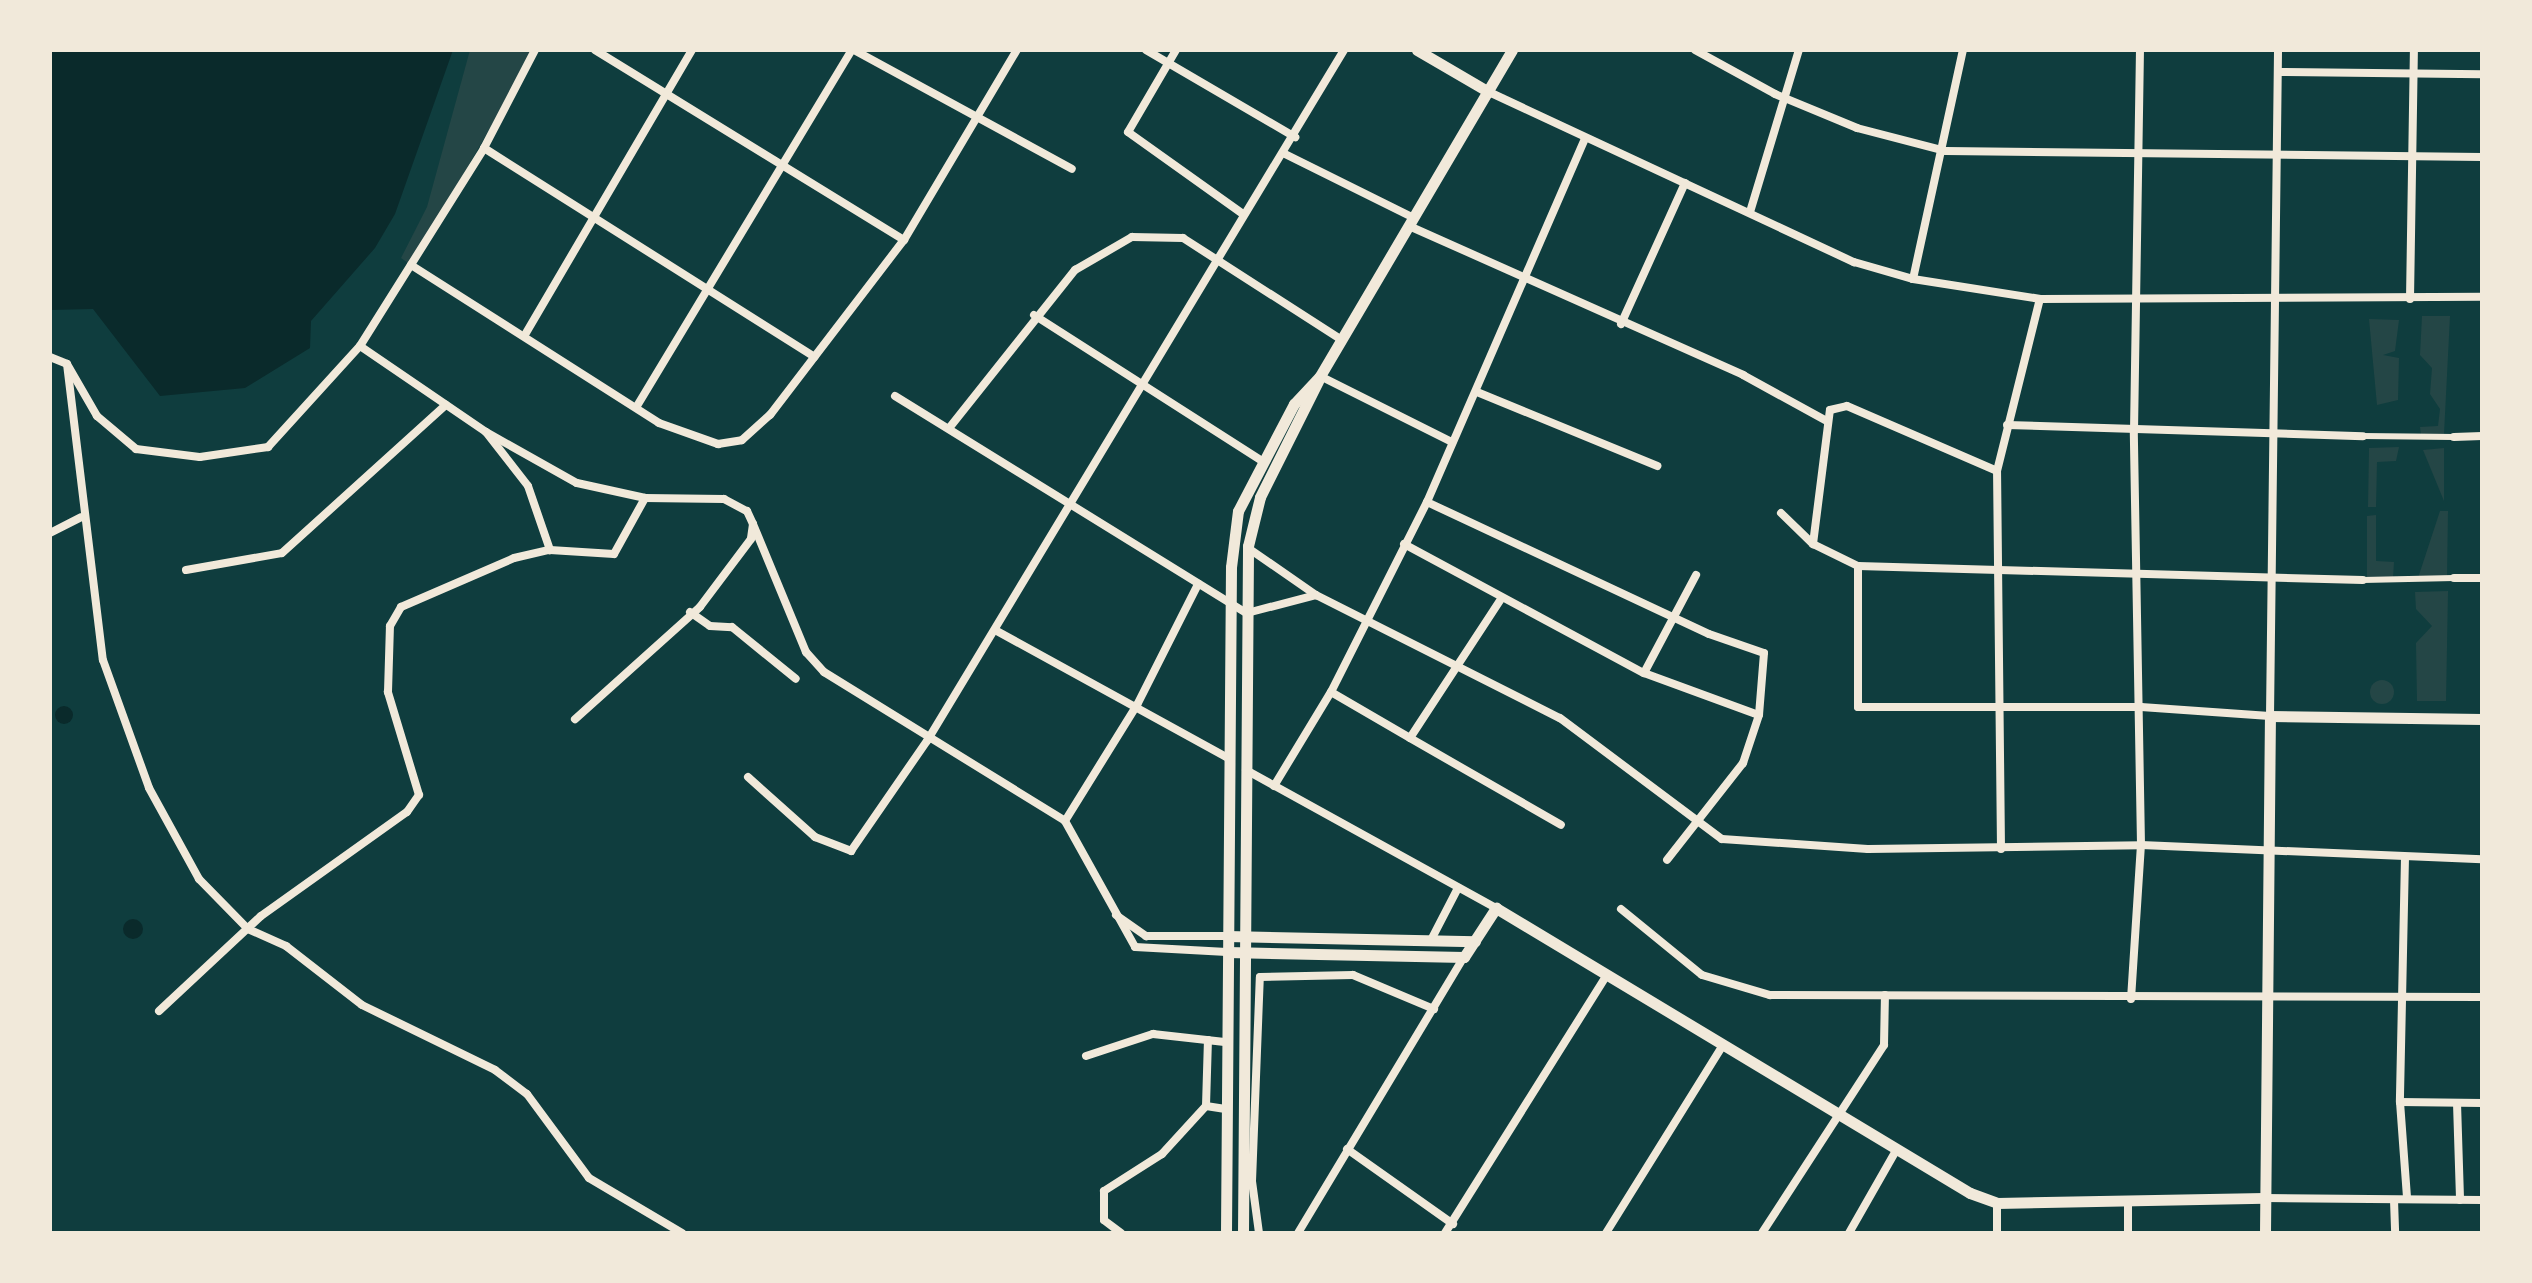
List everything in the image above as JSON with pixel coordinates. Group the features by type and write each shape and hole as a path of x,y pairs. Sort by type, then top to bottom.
{"street":[{"path":"50,357 67,364 119,439 154,453 200,457 268,447 360,346 484,148 535,50"},
{"path":"595,50 904,240"},
{"path":"526,333 692,50"},
{"path":"637,406 853,50 1072,169"},
{"path":"411,265 526,333 687,435 718,444 742,440 814,357 904,240 974,117 1017,50"},
{"path":"1146,50 1295,137"},
{"path":"1176,50 1128,132 1243,214"},
{"path":"748,777 815,837 851,851 927,741 1066,506 1144,384 1214,256 1285,154 1344,50"},
{"path":"1417,50 1489,92 1585,138 1854,262 1913,279 2040,299 2139,296 2482,297"},
{"path":"1226,1233 1224,1109 1231,604 1238,511 1262,461 1342,340 1512,50"},
{"path":"1695,50 1787,99 1857,128 1946,151 2482,157"},
{"path":"1750,212 1787,99 1799,50"},
{"path":"1913,279 1946,151 1963,50"},
{"path":"2131,999 2141,845 2134,431 2139,296 2140,50"},
{"path":"2265,1233 2278,50"},
{"path":"2410,299 2416,154 2414,50"},
{"path":"2278,72 2482,74"},
{"path":"1274,786 1331,692 1427,502 1585,138"},
{"path":"484,148 814,357"},
{"path":"1285,154 1524,282 1825,420"},
{"path":"1621,324 1685,183"},
{"path":"950,427 1034,315 1099,250 1132,237 1183,238 1342,340"},
{"path":"2001,849 1997,471 2040,299"},
{"path":"1034,315 1262,461"},
{"path":"360,346 486,432 577,483 645,498 724,499 747,511 806,652 824,672 927,741 1065,821 1110,908 1135,947 1243,953 1464,957"},
{"path":"67,364 81,517 103,660 121,724 173,838 199,879 248,929 286,946 362,1005 495,1070 527,1094 589,1178 682,1233"},
{"path":"1320,376 1452,442"},
{"path":"1243,1233 1248,548 1260,497 1320,376"},
{"path":"1477,392 1657,466"},
{"path":"895,396 950,427 1066,506 1247,613 1316,595"},
{"path":"186,570 282,553 446,405"},
{"path":"1813,544 1825,420 1830,410 1847,406 1997,471"},
{"path":"2007,425 2273,435 2482,436"},
{"path":"486,432 528,486 550,550"},
{"path":"159,1011 248,929 419,795 388,692 390,626 401,607 550,550 614,554 645,498"},
{"path":"1427,502 1674,617 1764,653 1759,715 1743,763 1667,860"},
{"path":"1781,513 1813,544 1858,566 2363,580 2482,578"},
{"path":"50,533 81,517"},
{"path":"575,719 690,612 751,539 753,524"},
{"path":"1404,544 1501,599 1644,673 1759,715"},
{"path":"1248,548 1316,595 1460,663 1560,718 1722,839 2001,849 2141,845 2482,859"},
{"path":"1858,566 1858,707 2141,707 2270,716 2482,719"},
{"path":"1644,673 1696,575"},
{"path":"1065,821 1137,705 1198,584"},
{"path":"1410,738 1501,599"},
{"path":"690,612 710,626 732,627 796,679"},
{"path":"995,630 1137,705 1230,759"},
{"path":"1331,692 1561,825"},
{"path":"1246,770 1496,908 1897,1149 1997,1203 2264,1198 2482,1200"},
{"path":"2405,857 2400,1102 2407,1198"},
{"path":"1431,940 1458,888"},
{"path":"1110,908 1146,936 1475,941"},
{"path":"1298,1233 1496,908"},
{"path":"1621,909 1702,975 1744,991 2131,999 2266,995 2482,997"},
{"path":"1259,1233 1252,1181 1260,977 1353,975 1434,1009"},
{"path":"1445,1233 1607,975"},
{"path":"1762,1233 1884,1045 1885,995"},
{"path":"1086,1056 1153,1034 1225,1042"},
{"path":"1121,1233 1104,1220 1104,1191 1162,1154 1206,1106 1208,1040"},
{"path":"1606,1233 1723,1045"},
{"path":"2400,1102 2482,1103"},
{"path":"2457,1103 2460,1200"},
{"path":"1206,1106 1224,1109"},
{"path":"1347,1149 1453,1224"},
{"path":"1849,1233 1897,1149"},
{"path":"2128,1200 2128,1233"},
{"path":"2394,1200 2395,1233"},
{"path":"1989,1233 1997,1229 1997,1203"}],"shaded area":[{"path":"50,50 453,50 395,214 375,248 311,321 310,348 245,388 160,396 93,309 50,310"},
{"path":"470,50 535,50 411,265 401,258 427,207"},
{"path":"2422,316 2450,316 2444,434 2421,435 2420,427 2438,426 2440,409 2430,394 2432,368 2420,355"},
{"path":"2369,319 2399,320 2395,351 2383,355 2399,358 2398,400 2377,405"},
{"path":"2399,447 2396,461 2377,462 2376,507 2368,507 2369,448"},
{"path":"2444,448 2444,501 2423,450"},
{"path":"2440,511 2448,511 2447,577 2418,578"},
{"path":"2376,515 2376,561 2394,562 2393,578 2367,578 2367,516"},
{"path":"2448,591 2446,701 2417,701 2416,643 2432,626 2416,609 2415,592"},
{"path":"2382,680 2391,683 2394,692 2391,701 2382,704 2373,701 2370,692 2373,683"},
{"path":"64,706 73,715 64,724 55,715"},
{"path":"133,919 140,922 143,929 140,936 133,939 126,936 123,929 126,922"}]}
